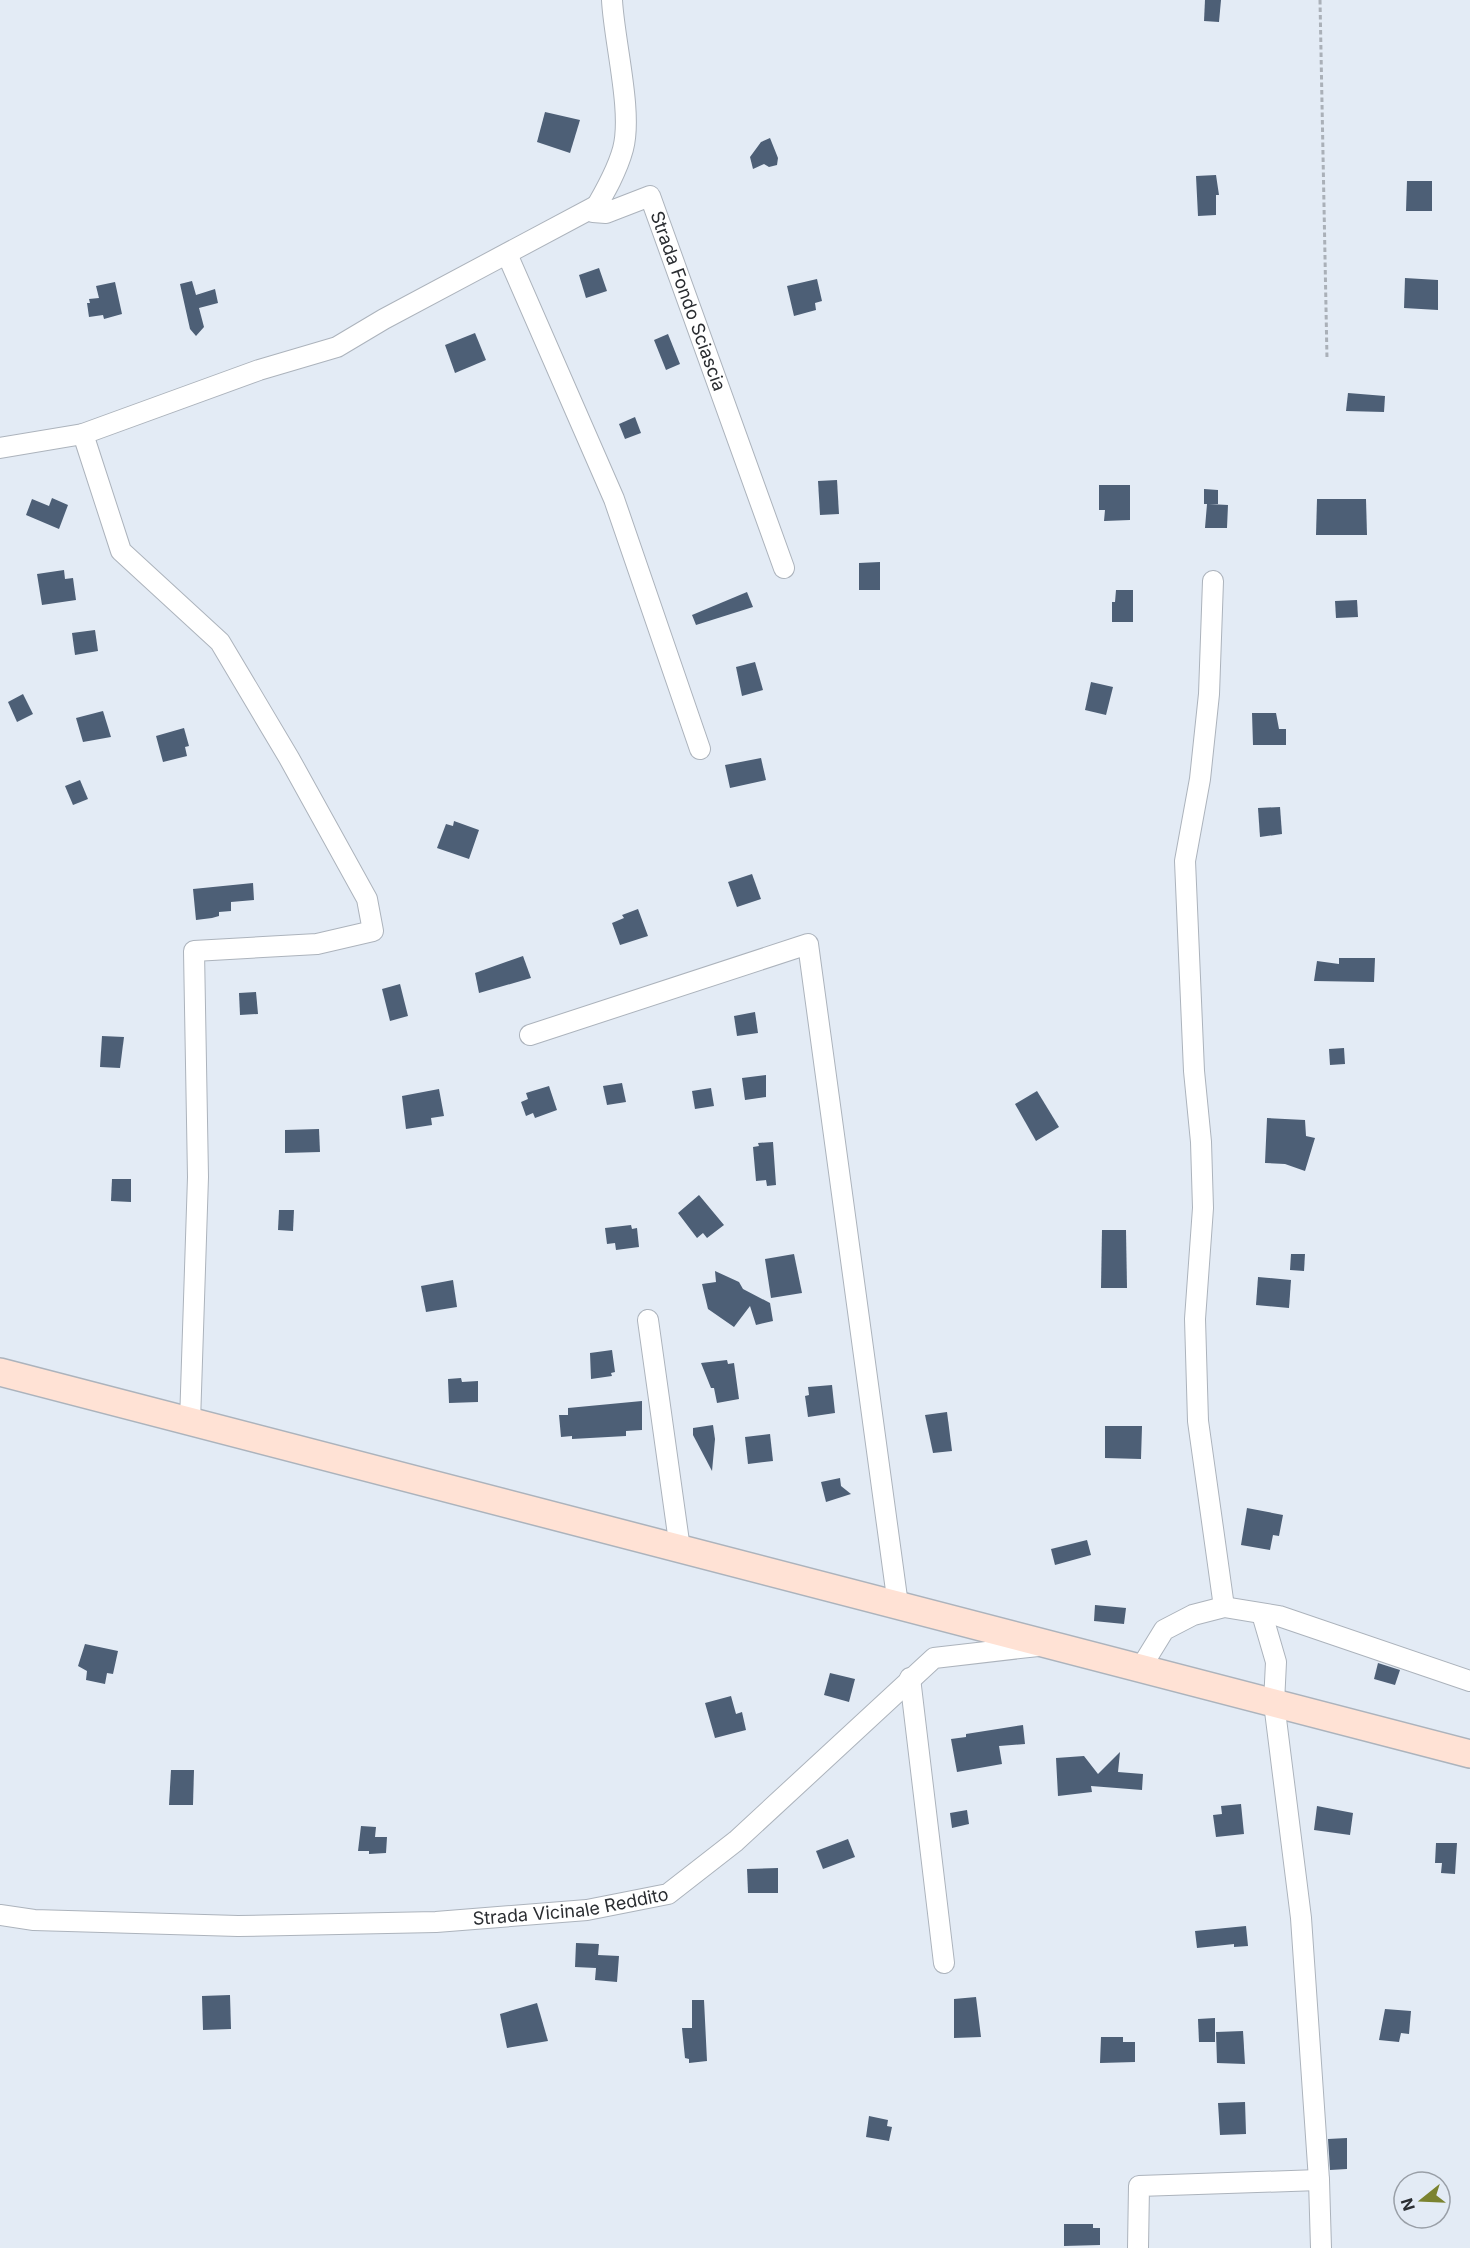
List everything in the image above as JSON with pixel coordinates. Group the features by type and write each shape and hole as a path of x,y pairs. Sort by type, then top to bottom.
{"main road":[{"path":"0,1372 1470,1754"}],"street":[{"path":"0,448 83,434 259,370 337,347 384,319 596,206 608,186 624,147 625,103 612,0"},
{"name":"Strada Fondo Sciascia","path":"596,206 593,212 606,213 650,196 784,568"},
{"path":"507,254 614,499 700,749"},
{"path":"83,434 121,551 220,642 289,758 367,899 373,931 317,944 194,951 198,1177 190,1422"},
{"path":"1214,581 1208,705 1200,779 1185,861 1194,1071 1202,1186 1195,1319 1198,1420 1224,1607"},
{"path":"530,1035 808,944 898,1605"},
{"path":"648,1320 680,1549"},
{"path":"1140,1668 1164,1630 1193,1615 1224,1607 1279,1616 1470,1680"},
{"path":"1262,1614 1276,1662 1274,1703 1301,1918 1319,2180 1321,2248"},
{"name":"Strada Vicinale Reddito","path":"0,1915 34,1920 238,1926 436,1922 587,1910 668,1894 736,1841 934,1658 1050,1645"},
{"path":"910,1678 944,1963"},
{"path":"1138,2248 1139,2186 1319,2180"}],"path":[{"path":"1320,0 1327,359"}],"building":[{"path":"1205,0 1221,0 1219,22 1204,21"},
{"path":"545,112 580,120 570,153 537,142"},
{"path":"770,138 778,158 777,165 769,167 764,164 753,169 750,157 761,142"},
{"path":"1216,175 1219,195 1216,195 1216,215 1198,216 1196,176"},
{"path":"1407,181 1432,181 1432,211 1406,211"},
{"path":"599,268 607,291 586,298 579,275"},
{"path":"1405,278 1438,280 1438,310 1404,308"},
{"path":"817,279 822,301 815,303 816,310 794,316 787,286"},
{"path":"192,281 196,295 215,289 218,303 199,308 204,327 196,336 190,329 180,284"},
{"path":"115,282 122,314 104,319 103,315 89,317 87,303 90,303 89,299 99,298 96,286"},
{"path":"475,333 486,360 455,373 445,345"},
{"path":"668,334 680,364 666,370 654,340"},
{"path":"1348,393 1385,396 1384,412 1346,411"},
{"path":"635,417 641,433 625,439 619,424"},
{"path":"837,480 839,514 820,515 818,481"},
{"path":"1099,485 1130,485 1130,520 1104,521 1105,510 1099,510"},
{"path":"1204,489 1218,490 1218,504 1209,504 1228,505 1227,528 1205,528 1207,504 1204,504"},
{"path":"52,498 68,505 59,529 26,515 32,499 49,506"},
{"path":"1317,499 1366,499 1367,535 1316,535"},
{"path":"880,562 880,590 859,590 859,563"},
{"path":"64,570 65,579 73,578 76,600 42,605 37,574"},
{"path":"1116,590 1133,590 1133,622 1112,622 1112,602 1115,602"},
{"path":"747,592 753,607 696,625 692,615"},
{"path":"1357,600 1358,617 1336,618 1335,601"},
{"path":"95,630 98,651 75,655 72,633"},
{"path":"755,662 763,690 742,696 736,667"},
{"path":"1091,682 1113,687 1106,715 1085,710"},
{"path":"23,694 33,714 17,722 8,702"},
{"path":"103,711 111,737 83,742 76,718"},
{"path":"1252,713 1276,713 1279,729 1286,729 1286,745 1253,745"},
{"path":"184,728 189,746 185,747 187,756 163,762 156,736"},
{"path":"761,758 766,780 730,788 725,765"},
{"path":"80,780 88,799 73,805 65,786"},
{"path":"1280,807 1282,834 1260,837 1258,808"},
{"path":"454,821 479,830 469,859 437,848 446,824 453,826"},
{"path":"752,874 761,899 737,907 728,882"},
{"path":"253,883 254,900 231,902 231,911 219,912 219,916 212,918 196,920 193,889"},
{"path":"638,909 648,936 620,945 612,923 624,918 622,915"},
{"path":"523,956 531,978 479,993 475,973"},
{"path":"1339,958 1375,958 1374,982 1314,981 1317,961 1339,964"},
{"path":"400,984 408,1016 390,1021 382,989"},
{"path":"256,992 258,1014 240,1015 239,993"},
{"path":"755,1012 758,1033 737,1036 734,1016"},
{"path":"102,1036 124,1037 120,1068 100,1067"},
{"path":"1344,1048 1345,1064 1330,1065 1329,1049"},
{"path":"766,1075 766,1097 745,1100 742,1078"},
{"path":"622,1083 626,1102 607,1105 603,1086"},
{"path":"549,1086 557,1110 535,1118 533,1113 526,1116 521,1102 528,1099 526,1093"},
{"path":"711,1088 714,1106 695,1109 692,1091"},
{"path":"439,1089 444,1116 431,1118 432,1125 406,1129 402,1096"},
{"path":"1037,1091 1059,1127 1036,1141 1015,1104"},
{"path":"1267,1118 1305,1120 1306,1136 1315,1138 1305,1171 1285,1164 1265,1163"},
{"path":"319,1129 320,1152 285,1153 285,1130"},
{"path":"773,1142 776,1185 767,1186 766,1180 756,1181 753,1147 759,1146 758,1143"},
{"path":"112,1179 131,1179 131,1202 111,1201"},
{"path":"699,1195 724,1225 707,1238 703,1233 697,1238 678,1213"},
{"path":"279,1210 294,1210 293,1231 278,1230"},
{"path":"631,1225 632,1229 637,1228 639,1247 616,1250 615,1243 607,1244 605,1228"},
{"path":"1102,1230 1126,1230 1127,1288 1101,1288"},
{"path":"794,1254 802,1293 771,1298 765,1259"},
{"path":"1291,1254 1305,1254 1304,1271 1290,1270"},
{"path":"715,1271 739,1282 743,1289 770,1303 773,1321 756,1325 750,1306 734,1327 708,1309 702,1284 716,1282"},
{"path":"1258,1277 1291,1280 1289,1308 1256,1305"},
{"path":"453,1280 457,1307 426,1312 421,1286"},
{"path":"612,1350 615,1372 611,1373 612,1376 591,1379 590,1353"},
{"path":"727,1360 728,1364 734,1363 739,1399 717,1403 714,1388 711,1388 701,1363"},
{"path":"461,1378 462,1382 478,1381 478,1402 449,1403 448,1379"},
{"path":"832,1385 835,1413 808,1417 805,1396 809,1395 808,1387"},
{"path":"642,1401 642,1430 626,1431 626,1436 572,1439 572,1436 561,1437 559,1415 568,1415 568,1408"},
{"path":"947,1412 952,1451 933,1453 925,1415"},
{"path":"713,1425 715,1439 712,1471 693,1435 693,1428"},
{"path":"1105,1426 1142,1426 1141,1459 1105,1458"},
{"path":"770,1434 773,1461 748,1464 745,1437"},
{"path":"840,1478 841,1486 851,1494 826,1502 821,1482"},
{"path":"1247,1508 1283,1515 1279,1536 1273,1535 1270,1550 1241,1545"},
{"path":"1087,1540 1091,1555 1055,1565 1051,1549"},
{"path":"1095,1605 1126,1608 1124,1624 1094,1621"},
{"path":"85,1644 118,1651 113,1674 107,1673 105,1684 86,1680 87,1671 78,1666"},
{"path":"1378,1663 1400,1670 1395,1685 1374,1679"},
{"path":"830,1673 855,1679 849,1702 824,1695"},
{"path":"731,1696 736,1714 742,1712 746,1730 715,1738 705,1703"},
{"path":"1023,1725 1025,1744 999,1746 1002,1764 957,1772 951,1739 966,1737 966,1734"},
{"path":"1120,1752 1118,1772 1143,1774 1142,1790 1091,1786 1092,1792 1058,1796 1056,1758 1084,1756 1098,1774"},
{"path":"171,1770 194,1770 193,1805 169,1805"},
{"path":"1241,1804 1244,1834 1216,1837 1213,1815 1222,1814 1221,1806"},
{"path":"1317,1806 1353,1813 1350,1835 1314,1830"},
{"path":"967,1810 969,1824 952,1828 950,1813"},
{"path":"361,1826 376,1827 375,1837 387,1837 386,1853 369,1854 369,1851 358,1851"},
{"path":"848,1839 855,1857 823,1869 816,1851"},
{"path":"1436,1843 1457,1843 1455,1874 1441,1873 1442,1863 1435,1863"},
{"path":"778,1868 778,1893 748,1893 747,1869"},
{"path":"1246,1926 1248,1946 1234,1947 1234,1944 1197,1948 1195,1931"},
{"path":"576,1943 599,1944 598,1955 619,1956 617,1982 595,1980 596,1968 575,1967"},
{"path":"230,1995 231,2029 203,2030 202,1996"},
{"path":"976,1997 981,2037 954,2038 954,1999"},
{"path":"692,2000 704,2000 707,2061 689,2063 689,2059 685,2058 682,2028 692,2028"},
{"path":"537,2003 548,2041 507,2048 500,2014"},
{"path":"1385,2009 1411,2011 1409,2034 1401,2033 1399,2042 1379,2040"},
{"path":"1215,2018 1215,2042 1199,2042 1198,2019"},
{"path":"1243,2031 1245,2064 1217,2063 1216,2032"},
{"path":"1101,2037 1123,2037 1123,2042 1135,2042 1135,2062 1100,2063"},
{"path":"1245,2102 1246,2134 1220,2135 1218,2103"},
{"path":"869,2116 888,2120 887,2126 892,2127 889,2141 866,2137"},
{"path":"1347,2138 1347,2169 1330,2170 1328,2139"},
{"path":"1064,2224 1093,2224 1093,2228 1100,2228 1100,2245 1064,2246"}]}
